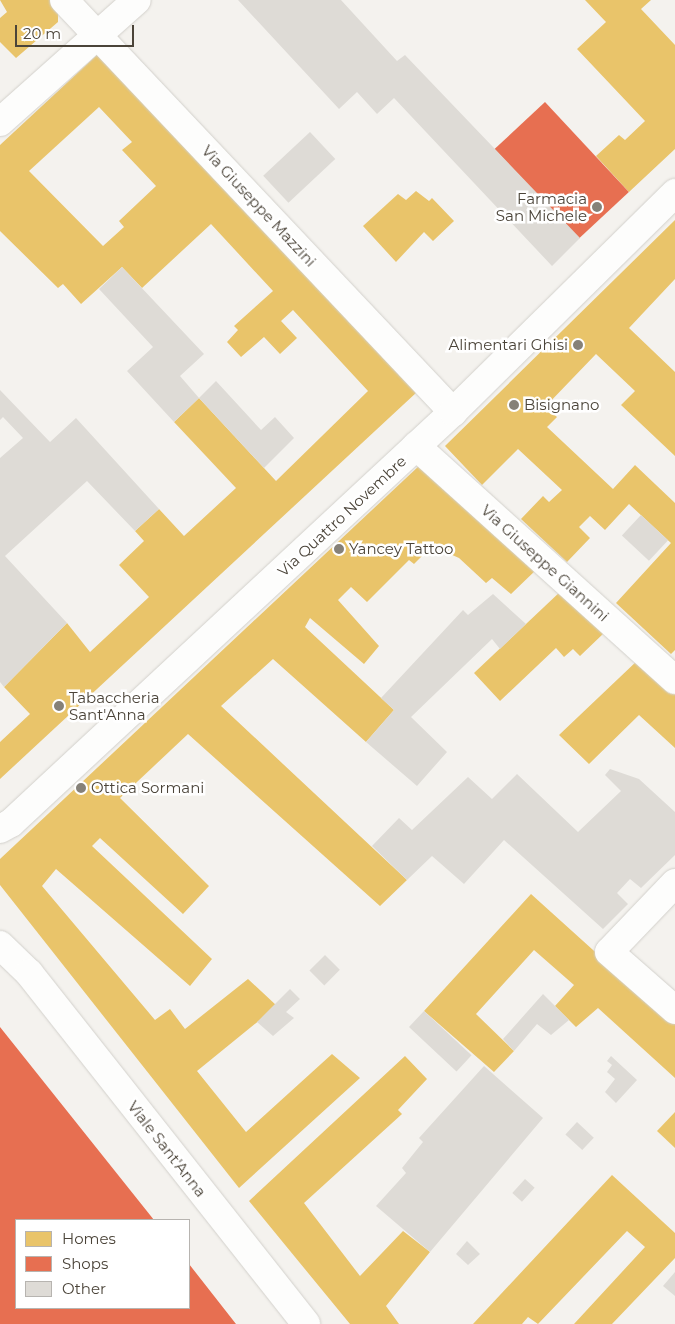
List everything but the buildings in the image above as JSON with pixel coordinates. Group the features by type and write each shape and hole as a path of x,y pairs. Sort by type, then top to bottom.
{"street":[{"name":"Via Giuseppe Mazzini","path":"64,0 453,412"},
{"path":"0,122 137,0"},
{"name":"Via Quattro Novembre","path":"0,829 11,823 453,412 675,193"},
{"name":"Via Giuseppe Giannini","path":"416,446 675,680"},
{"path":"675,883 609,952 675,1010"},
{"name":"Viale Sant'Anna","path":"0,945 29,973 306,1324"},
{"name":"Viale Sant'Anna","path":"0,958 29,973"}],"place":[{"name":"Farmacia San Michele","path":"597,207"},
{"name":"Alimentari Ghisi","path":"578,345"},
{"name":"Bisignano","path":"514,405"},
{"name":"Yancey Tattoo","path":"339,549"},
{"name":"Tabaccheria Sant'Anna","path":"59,706"},
{"name":"Ottica Sormani","path":"81,788"}]}
